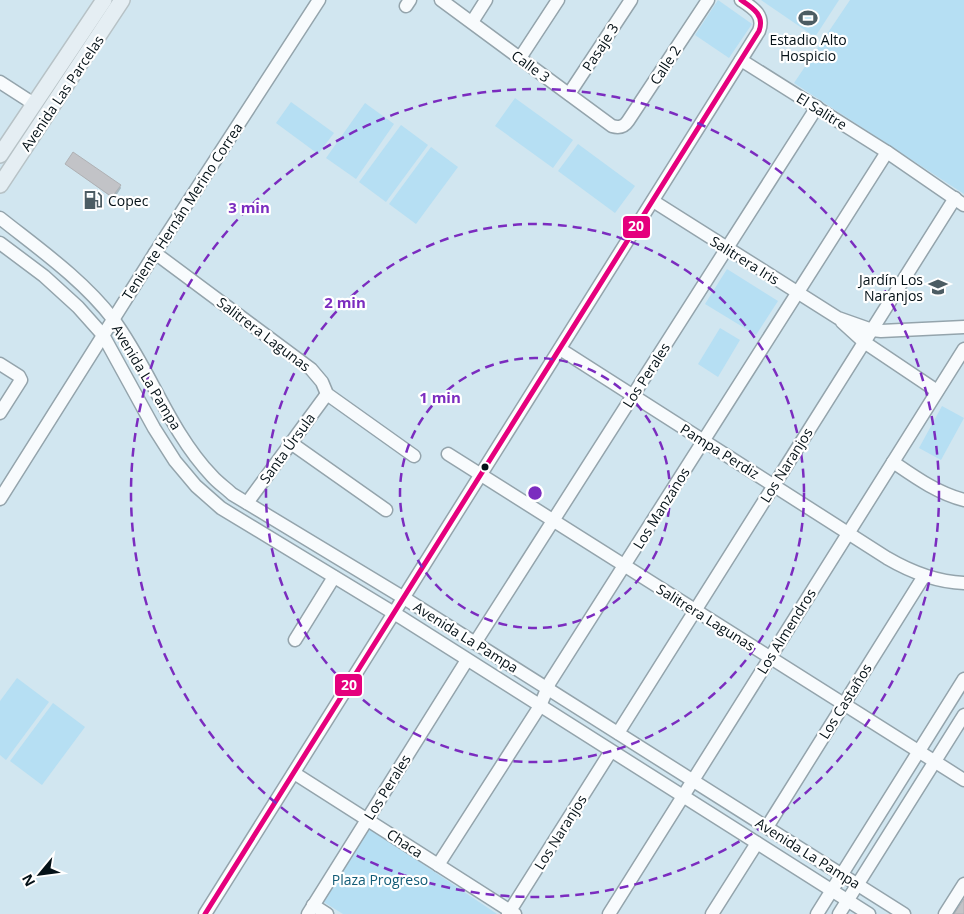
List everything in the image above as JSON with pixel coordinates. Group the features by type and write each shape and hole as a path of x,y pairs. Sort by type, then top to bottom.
{"main road":[{"name":"Avenida Las Parcelas","path":"0,155 104,0"},
{"name":"Avenida Las Parcelas","path":"0,185 122,0"}],"street":[{"name":"Teniente Hernán Merino Correa","path":"0,499 155,253 319,0"},
{"name":"Calle 3","path":"441,0 612,126 621,127"},
{"path":"472,22 486,0"},
{"path":"520,58 558,0"},
{"name":"Pasaje 3","path":"569,94 631,0"},
{"name":"Calle 2","path":"621,127 628,122 708,0"},
{"path":"205,914 759,31 761,24 757,12 741,0"},
{"name":"El Salitre","path":"741,60 887,152 959,202"},
{"path":"0,82 34,104"},
{"name":"Los Perales","path":"475,643 817,107"},
{"name":"Los Manzanos","path":"438,865 540,706 547,688 887,152"},
{"name":"Salitrera Iris","path":"652,202 838,318 864,342 937,390"},
{"name":"Los Naranjos","path":"618,733 864,342 959,202"},
{"name":"Avenida La Pampa","path":"0,218 89,292 113,320 137,355 178,430 194,454 212,476 232,494 404,598 904,914"},
{"name":"Avenida La Pampa","path":"0,243 51,282 78,307 103,335 154,428 175,461 196,486 221,508 394,614 869,914"},
{"name":"Salitrera Lagunas","path":"155,253 311,369 322,382 326,394 414,456"},
{"name":"Salitrera Iris","path":"838,318 872,330 899,332 964,327"},
{"name":"Pampa Perdiz","path":"560,349 898,565 924,576 964,583"},
{"name":"Los Almendros","path":"609,914 964,349"},
{"path":"0,364 20,376 20,380 0,413"},
{"name":"Santa Úrsula","path":"247,503 326,394"},
{"path":"291,444 386,510"},
{"name":"Salitrera Lagunas","path":"448,454 964,780"},
{"path":"893,462 929,486 964,500"},
{"name":"Los Castaños","path":"767,827 924,576"},
{"path":"295,640 334,577"},
{"name":"Los Perales","path":"310,910 467,660"},
{"path":"817,914 964,679"},
{"path":"839,914 964,715"},
{"name":"Los Naranjos","path":"511,913 611,751"},
{"name":"Chaca","path":"294,773 511,913"},
{"path":"712,914 757,843"},
{"path":"945,914 964,884"},
{"path":"310,910 327,914"}],"green space":[{"path":"718,0 752,24 729,58 695,35"},
{"name":"Estadio Alto Hospicio","path":"761,0 839,0 815,37"},
{"path":"850,0 964,0 964,194 794,83"},
{"path":"515,98 573,140 553,168 495,126"},
{"path":"291,102 334,133 318,154 276,123"},
{"path":"365,103 394,124 356,179 326,158"},
{"path":"401,125 428,145 386,202 359,182"},
{"path":"578,144 635,186 615,213 558,171"},
{"path":"431,147 458,167 416,224 389,204"},
{"path":"727,269 778,301 756,335 705,304"},
{"path":"720,328 740,340 718,377 698,364"},
{"path":"942,406 964,418 941,460 919,448"},
{"path":"17,678 49,702 6,760 0,755 0,701"},
{"path":"53,703 85,727 42,785 10,761"},
{"name":"Plaza Progreso","path":"369,828 497,914 343,914 322,901"}],"building":[{"path":"73,152 121,185 112,197 65,164"},
{"path":"964,899 964,914 954,914"}],"transit line":[{"name":"20","path":"205,914 759,31 760,21 757,12 741,0"}],"place":[{"name":"Estadio Alto Hospicio","path":"808,18"},
{"name":"Copec","path":"93,200"},
{"name":"Jardín Los Naranjos","path":"938,287"}]}
